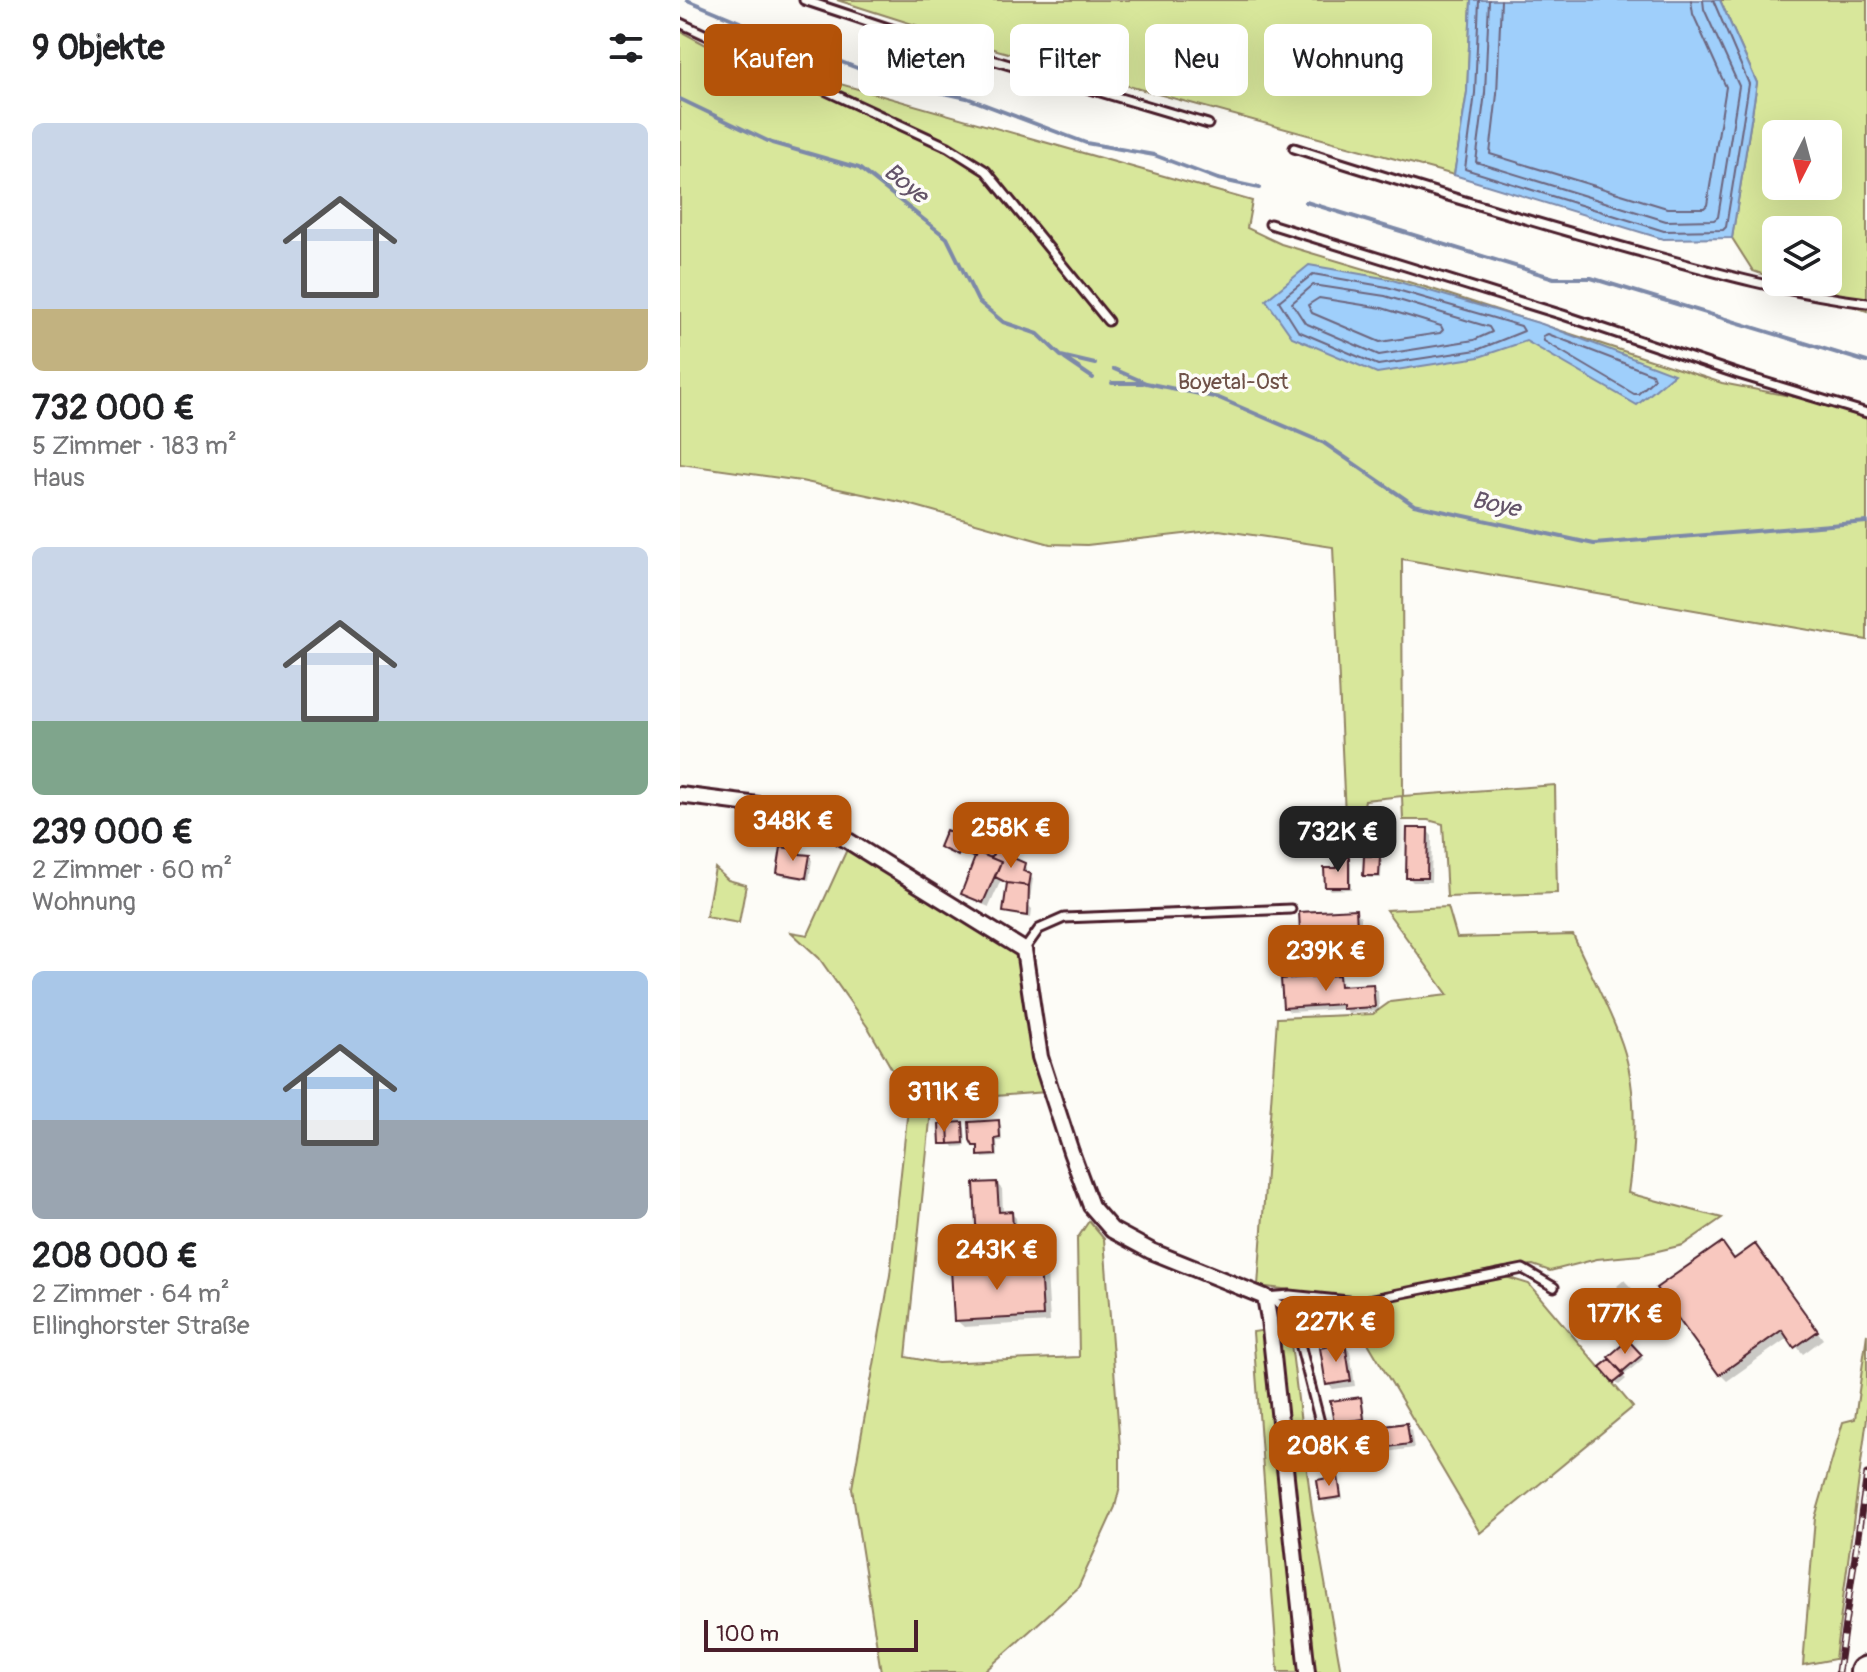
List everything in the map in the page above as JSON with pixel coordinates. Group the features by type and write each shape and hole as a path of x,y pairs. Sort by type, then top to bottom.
{"street":[{"path":"680,795 774,807 816,821 1024,950 1040,1057 1091,1206 1112,1230 1151,1251 1265,1297 1307,1672"}],"lane":[{"path":"804,0 915,37 1208,124"},
{"path":"680,23 948,147 986,171 1108,321"},
{"path":"1294,148 1542,225 1702,269 1803,294 1867,303"},
{"path":"1270,224 1867,413"},
{"path":"1024,950 1039,929 1064,918 1291,909"},
{"path":"1265,1297 1290,1295 1358,1302 1523,1269 1554,1287"},
{"path":"1265,1297 1285,1307 1294,1320 1328,1454"}],"green space":[{"path":"837,0 1471,0 1467,92 1454,175 1165,96 1248,96 1248,24 1145,24 1145,90 1129,86 1129,24 1010,24 1010,54 994,49 994,24 912,24"},
{"path":"1720,0 1867,0 1867,311 1825,296 1842,296 1842,216 1762,216 1762,274 1753,271 1732,238 1757,83"},
{"name":"Boyetal-Ost","path":"680,31 704,44 704,96 842,96 842,85 858,89 858,96 882,96 1252,201 1247,228 1281,244 1432,289 1722,383 1867,411 1867,640 1402,559 1403,796 1555,785 1557,893 1447,897 1443,824 1428,820 1403,820 1402,796 1365,800 1362,816 1345,816 1333,547 1219,530 1087,545 1050,544 905,503 801,481 680,464"},
{"path":"849,845 1017,954 1046,1092 932,1101 906,1357 938,1363 1079,1357 1077,1239 1089,1221 1104,1239 1120,1447 1120,1486 1115,1507 1078,1588 984,1672 881,1672 852,1488 890,1275 909,1099 869,1029 819,958 791,932 808,935"},
{"path":"715,868 728,880 746,885 739,923 706,917"},
{"path":"1448,907 1457,938 1573,935 1611,1016 1631,1080 1634,1118 1628,1193 1722,1218 1683,1245 1641,1255 1597,1259 1550,1271 1533,1265 1504,1267 1355,1298 1258,1286 1277,1018 1373,1014 1390,1002 1448,995 1386,910"},
{"path":"1506,1277 1529,1284 1633,1407 1480,1533 1348,1309"},
{"path":"1277,1313 1289,1328 1312,1510 1341,1672 1278,1672 1253,1332 1273,1329 1272,1316"},
{"path":"1867,1334 1867,1418 1835,1659 1803,1665 1815,1518 1843,1422 1855,1419"}],"water":[{"path":"1471,0 1720,0 1757,83 1732,238 1663,239 1454,175 1467,92"},
{"path":"1309,265 1389,279 1542,324 1674,374 1637,405 1526,341 1479,357 1377,373 1292,337 1266,300"}],"building":[{"path":"966,811 980,817 977,824 972,822 969,830 959,826"},
{"path":"1407,828 1428,828 1427,878 1406,878"},
{"path":"946,830 966,839 958,856 939,847"},
{"path":"966,839 995,850 991,858 977,852 975,858 960,852"},
{"path":"781,847 810,855 806,878 777,873"},
{"path":"995,850 1025,863 1023,871 1031,874 1029,886 1007,883 995,877 1001,862 991,858"},
{"path":"977,852 1001,862 983,903 961,894"},
{"path":"1364,856 1380,856 1379,876 1363,876"},
{"path":"1336,857 1349,857 1349,887 1325,887 1324,868 1337,868"},
{"path":"1007,883 1029,886 1028,916 1003,912"},
{"path":"1356,909 1357,928 1300,931 1299,912"},
{"path":"1334,929 1336,975 1325,976 1323,930"},
{"path":"1339,975 1340,986 1373,984 1375,1007 1342,1009 1342,1004 1283,1008 1281,979"},
{"path":"999,1120 1000,1138 995,1139 996,1155 978,1156 978,1146 973,1146 970,1140 969,1122"},
{"path":"963,1122 964,1143 949,1144 948,1123"},
{"path":"948,1123 949,1144 940,1144 939,1124"},
{"path":"997,1182 999,1212 1012,1211 1013,1229 1000,1230 1001,1244 977,1245 974,1183"},
{"path":"1722,1242 1734,1259 1755,1244 1818,1331 1794,1348 1782,1330 1719,1375 1656,1288"},
{"path":"1040,1264 1043,1316 954,1321 951,1269"},
{"path":"1622,1303 1639,1322 1624,1335 1628,1340 1623,1344 1602,1321"},
{"path":"1628,1340 1642,1355 1622,1372 1608,1357"},
{"path":"1345,1343 1351,1381 1326,1385 1320,1348"},
{"path":"1610,1359 1624,1375 1614,1383 1600,1367"},
{"path":"1361,1397 1364,1419 1334,1423 1330,1401"},
{"path":"1407,1423 1410,1444 1337,1454 1334,1433"},
{"path":"1338,1476 1341,1497 1320,1500 1317,1480"}],"waterway":[{"name":"Boye","path":"687,0 894,82 967,98 1086,143 1154,155 1218,179 1259,188"},
{"name":"Boye","path":"680,99 772,143 859,168 947,238 978,301 1003,322 1038,334 1061,356 1095,364"},
{"name":"Boye","path":"1306,202 1554,278 1591,278 1867,362"},
{"name":"Boye","path":"1065,359 1093,378"},
{"name":"Boye","path":"1114,369 1146,383 1219,398 1324,443 1414,505 1594,544 1867,522"},
{"name":"Boye","path":"1112,383 1143,383"}],"railway":[{"path":"1838,1672 1867,1474"}]}
